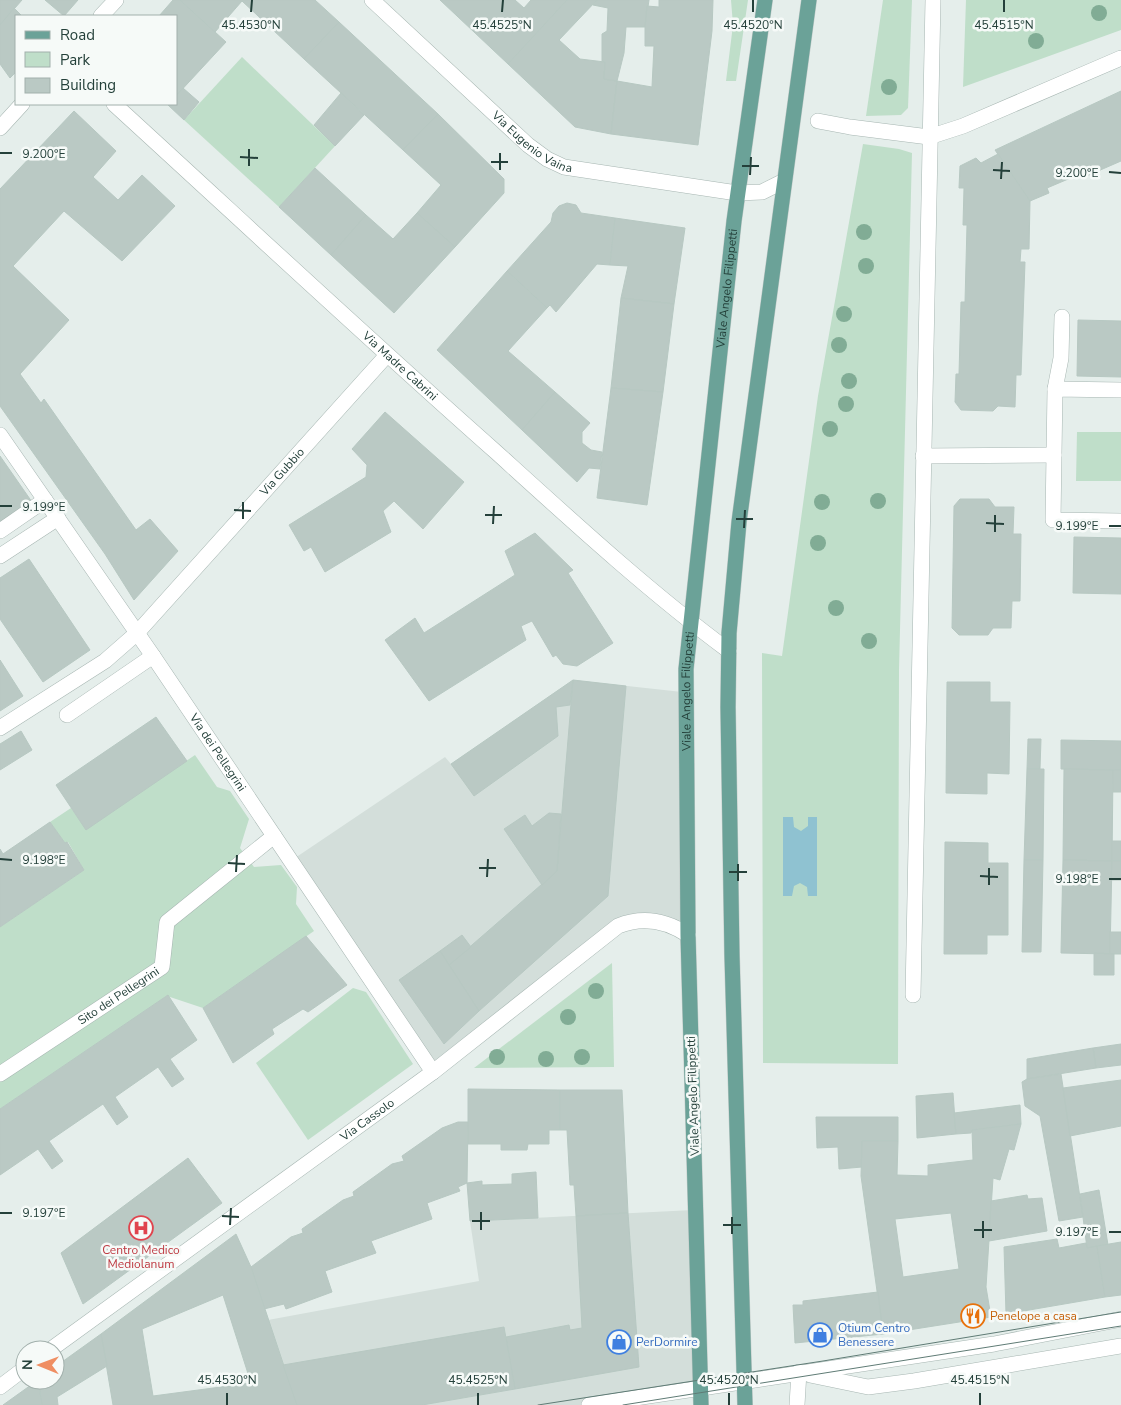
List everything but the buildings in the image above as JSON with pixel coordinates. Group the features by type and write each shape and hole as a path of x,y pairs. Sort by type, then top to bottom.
{"main road":[{"name":"Viale Angelo Filippetti","path":"701,1405 688,935 685,693 689,622 737,193 765,0"},
{"path":"745,1405 732,956 728,651 738,529 809,0"}],"street":[{"path":"102,15 116,0"},
{"name":"Via Eugenio Vaina","path":"372,0 528,145 547,159 564,167 737,193 762,192 784,181"},
{"path":"913,995 933,0"},
{"path":"818,121 929,137 968,124 1121,58"},
{"path":"0,128 21,105"},
{"name":"Via Madre Cabrini","path":"115,105 585,532 689,622 728,651"},
{"path":"1062,317 1061,358 1055,389 1053,520 1121,521"},
{"name":"Via Gubbio","path":"0,728 105,661 137,632 388,355"},
{"path":"1055,389 1121,390"},
{"name":"Via dei Pellegrini","path":"0,435 137,632 433,1072"},
{"path":"923,456 1054,455"},
{"path":"0,531 45,500"},
{"path":"0,556 58,518"},
{"path":"67,715 153,656"},
{"name":"Sito dei Pellegrini","path":"0,1074 162,967 167,922 274,836"},
{"name":"Via Cassolo","path":"64,1340 433,1072 618,926 630,922 654,921 672,924 688,935"},
{"path":"588,1405 994,1344 1121,1319"},
{"path":"799,1372 868,1387 1121,1346"},
{"path":"797,1405 799,1372"},
{"path":"0,1386 15,1375"}],"shaded area":[{"path":"573,680 682,692 686,930 631,918 434,1067 292,860 445,757 451,764"},
{"path":"693,1210 698,1392 603,1405 297,1405 268,1320 479,1281 470,1221"}],"green space":[{"path":"731,0 748,0 736,81 726,81 733,25"},
{"path":"883,0 912,0 908,108 901,115 866,116"},
{"path":"966,0 1121,0 1121,30 963,87"},
{"path":"242,57 335,146 279,207 184,120"},
{"path":"863,144 899,149 912,153 899,670 898,1064 763,1063 762,653 782,656 818,396"},
{"path":"1077,432 1121,432 1121,481 1076,481"},
{"path":"195,755 217,787 230,791 249,819 240,848 254,867 281,865 297,887 296,904 314,931 203,1008 167,996 0,1109 0,927 84,870 68,842 65,843 50,822 71,808 86,829"},
{"path":"612,963 614,1067 474,1068"},
{"path":"353,988 366,992 413,1064 308,1140 256,1063"}],"water":[{"path":"783,817 793,817 794,827 801,831 808,826 808,817 817,817 817,896 808,896 807,887 800,883 794,886 792,896 783,896"}],"tram line":[{"path":"538,1405 1121,1312"},
{"path":"623,1405 1121,1326"}],"place":[{"name":"Centro Medico Mediolanum","path":"141,1228"},
{"name":"Penelope a casa","path":"973,1316"},
{"name":"Otium Centro Benessere","path":"820,1335"},
{"name":"PerDormire","path":"619,1342"}]}
